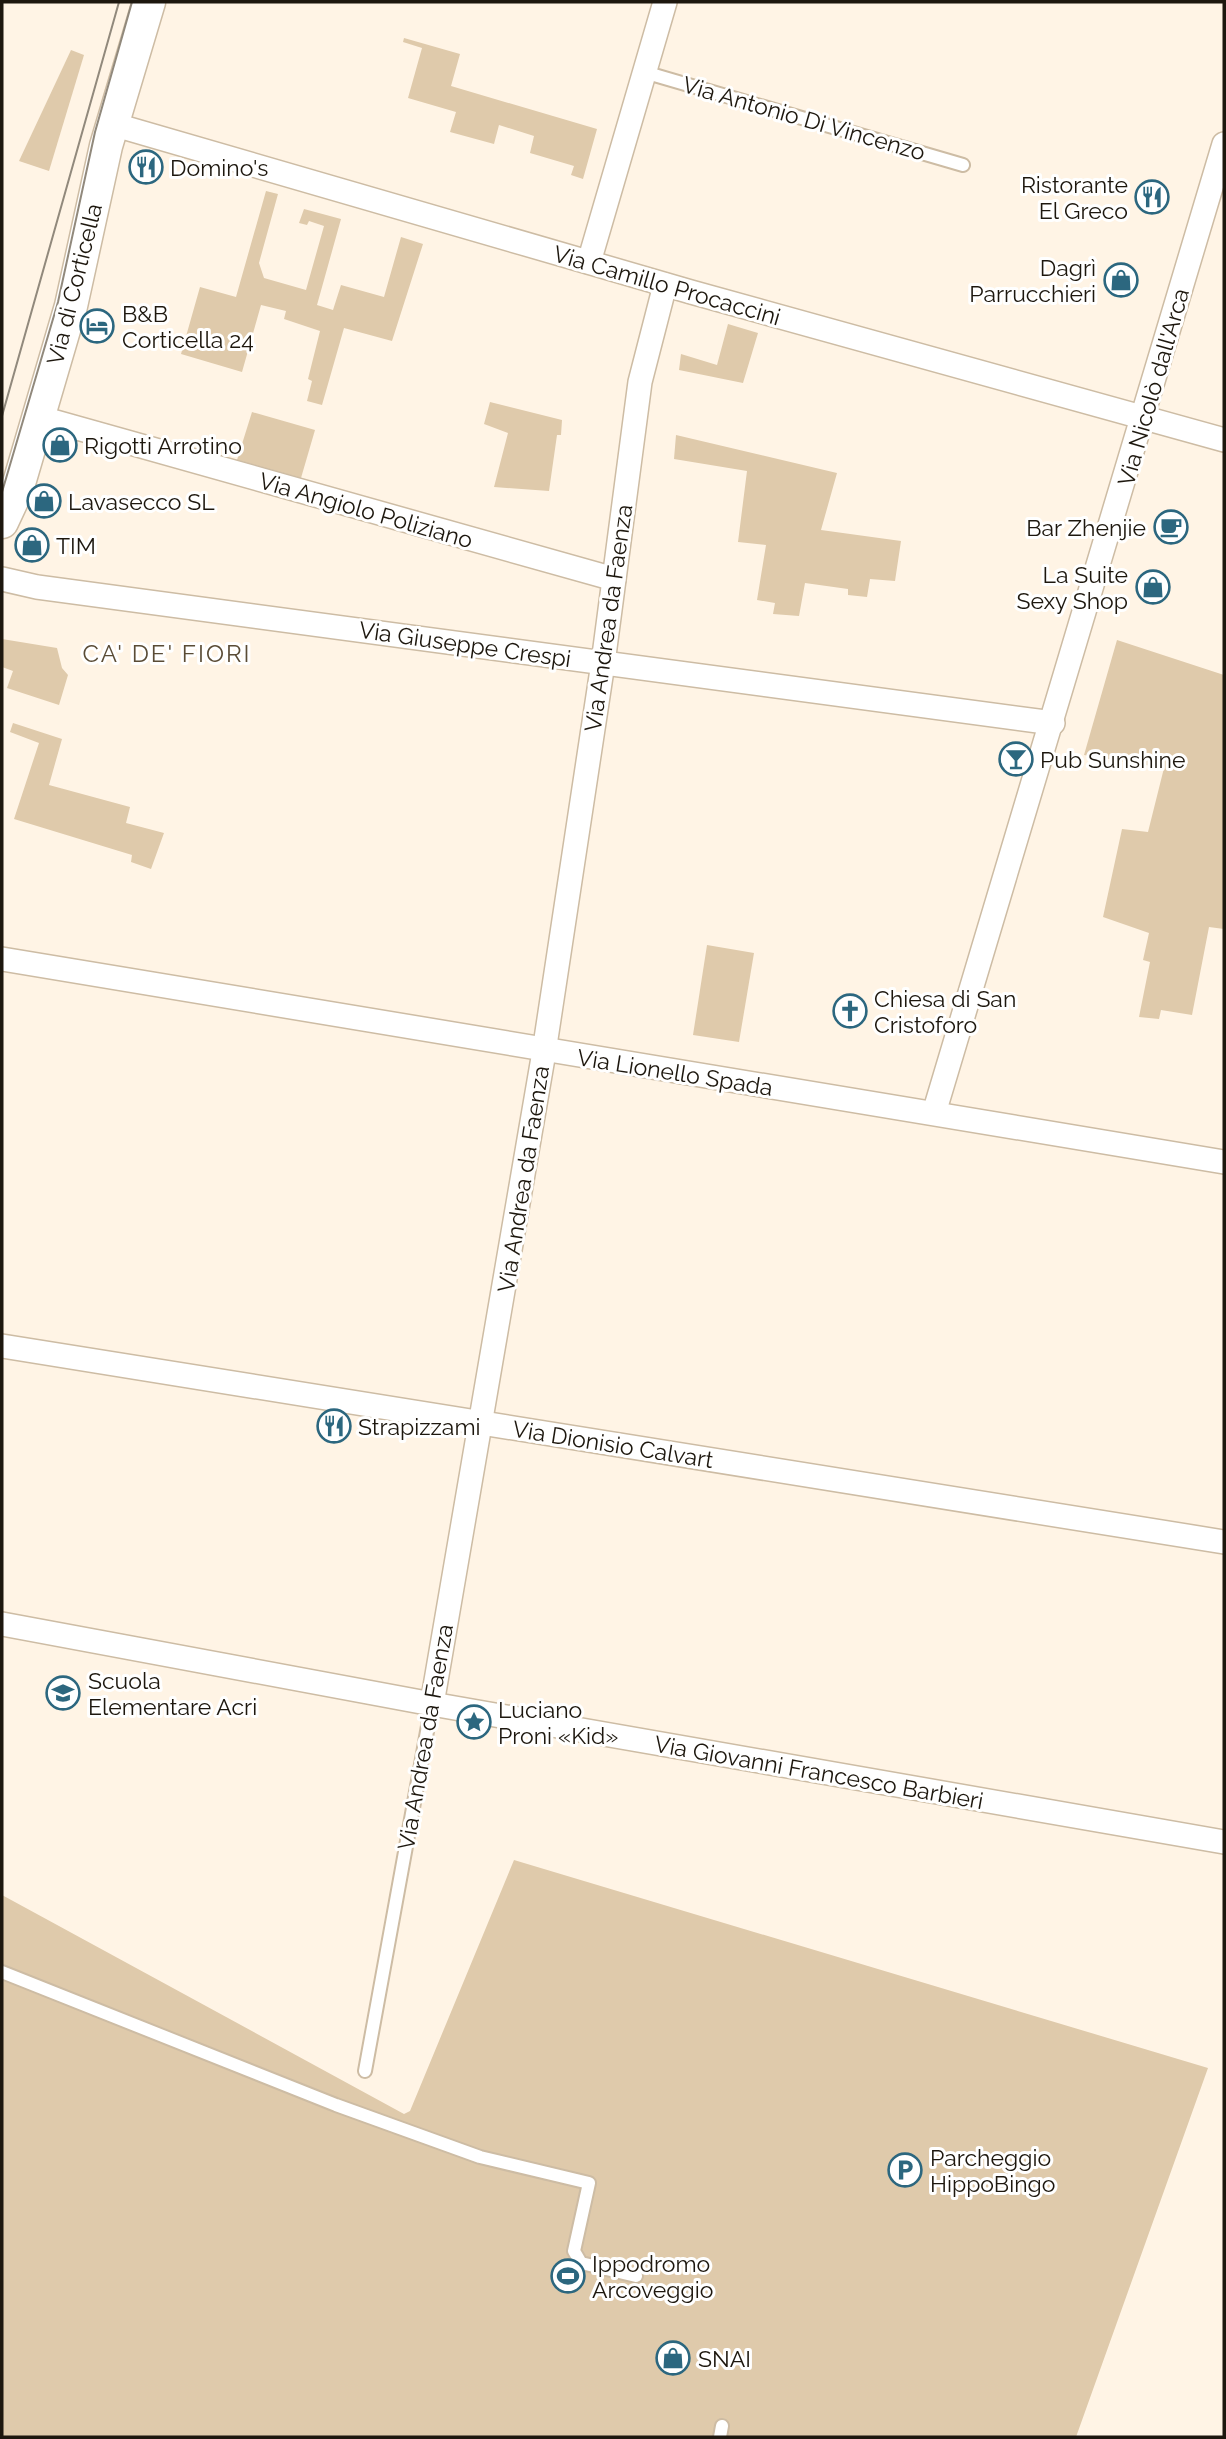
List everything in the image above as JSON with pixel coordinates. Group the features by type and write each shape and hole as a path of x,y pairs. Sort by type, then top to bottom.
{"main road":[{"name":"Via di Corticella","path":"2,522 17,490 76,287 112,124 149,2"}],"street":[{"path":"589,262 665,2"},
{"name":"Via Camillo Procaccini","path":"112,124 665,285 1224,440"},
{"name":"Via Nicolò dall'Arca","path":"934,1113 1224,145"},
{"name":"Via Andrea da Faenza","path":"432,1704 544,1052 603,663 640,382 665,285"},
{"name":"Via Angiolo Poliziano","path":"38,417 614,579"},
{"name":"Via Giuseppe Crespi","path":"2,579 51,589 1053,723"},
{"name":"Via Lionello Spada","path":"2,959 544,1052 1224,1162"},
{"name":"Via Dionisio Calvart","path":"2,1346 1224,1542"},
{"name":"Via Giovanni Francesco Barbieri","path":"2,1624 432,1704 1224,1842"}],"lane":[{"name":"Via Antonio Di Vincenzo","path":"644,72 963,165"},
{"name":"Via Andrea da Faenza","path":"365,2071 432,1704"},
{"path":"2,1972 336,2105 480,2157 589,2183 574,2251 581,2263 636,2276"}],"shaded area":[{"path":"404,38 460,54 451,86 597,129 583,179 571,175 574,166 530,153 534,136 499,125 494,144 450,132 456,112 408,98 422,48 403,42"},
{"path":"71,50 84,55 49,171 19,161"},
{"path":"266,191 278,194 259,263 264,278 306,290 324,226 309,221 307,225 299,223 304,209 341,219 317,305 333,310 341,285 384,297 401,237 423,244 392,341 344,328 322,405 307,401 312,381 308,379 320,331 284,319 286,311 261,305 242,372 181,354 200,287 236,297"},
{"path":"728,324 758,333 743,383 679,370 681,354 717,365"},
{"path":"490,402 562,420 561,435 557,435 549,491 494,487 508,433 484,424"},
{"path":"252,412 315,430 301,478 237,460"},
{"path":"676,435 837,473 821,530 901,541 895,581 870,579 867,597 848,595 848,589 805,583 799,616 773,614 775,603 757,600 766,545 738,542 747,471 674,459"},
{"path":"2,639 57,648 62,668 68,675 59,705 7,688 13,671 2,667"},
{"path":"1117,640 1224,675 1224,929 1209,927 1192,1015 1161,1010 1159,1019 1139,1017 1150,962 1143,960 1149,933 1103,917 1122,829 1148,832 1164,768 1084,755"},
{"path":"13,723 62,739 49,785 130,807 126,823 164,833 151,869 131,862 132,855 14,819 39,743 10,732"},
{"path":"707,945 754,953 739,1042 693,1035"},
{"name":"Ippodromo Arcoveggio","path":"514,1860 1208,2068 1076,2437 2,2437 2,1895 404,2114 410,2111"}],"tram line":[{"path":"2,416 119,2"},
{"path":"2,492 58,302 95,132 132,2"}],"place":[{"name":"Domino's","path":"146,167"},
{"name":"Ristorante El Greco","path":"1152,197"},
{"name":"Dagrì Parrucchieri","path":"1121,280"},
{"name":"B&B Corticella 24","path":"97,326"},
{"name":"Rigotti Arrotino","path":"60,445"},
{"name":"Lavasecco SL","path":"44,501"},
{"name":"Bar Zhenjie","path":"1171,527"},
{"name":"TIM","path":"32,545"},
{"name":"La Suite Sexy Shop","path":"1153,587"},
{"name":"Pub Sunshine","path":"1016,759"},
{"name":"Chiesa di San Cristoforo","path":"850,1011"},
{"name":"Strapizzami","path":"334,1426"},
{"name":"Scuola Elementare Acri","path":"63,1693"},
{"name":"Luciano Proni «Kid»","path":"474,1722"},
{"name":"Parcheggio HippoBingo","path":"905,2170"},
{"name":"Ippodromo Arcoveggio","path":"568,2276"},
{"name":"SNAI","path":"673,2358"}],"district":[{"name":"CA' DE' FIORI","path":"167,653"}]}
